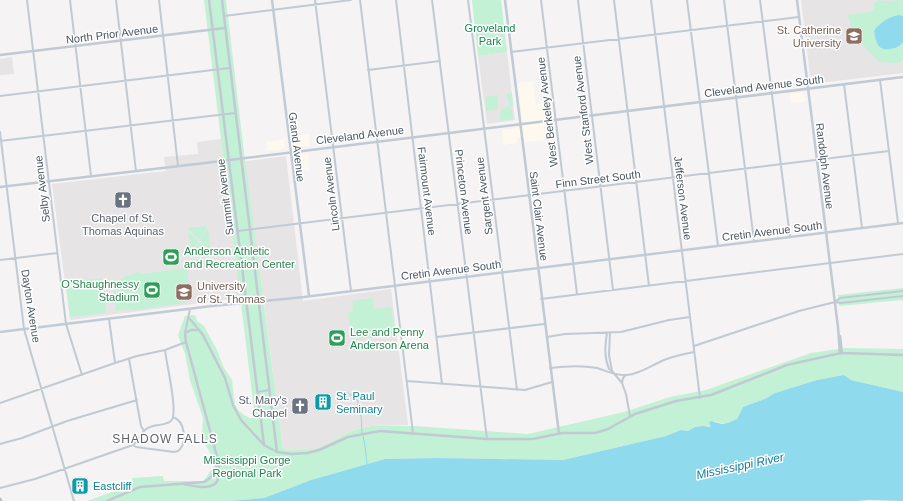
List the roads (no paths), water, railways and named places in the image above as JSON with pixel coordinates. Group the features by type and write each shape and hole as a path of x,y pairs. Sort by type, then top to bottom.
{"main road":[{"name":"Grand Avenue","path":"272,0 309,296"},
{"name":"Randolph Avenue","path":"797,0 826,232"},
{"name":"Cretin Avenue South","path":"0,332 246,302 309,296 903,223"}],"street":[{"name":"Selby Avenue","path":"27,0 66,324 82,375"},
{"path":"70,0 91,176"},
{"path":"116,0 136,171"},
{"path":"158,0 178,166"},
{"name":"Summit Avenue","path":"209,0 264,445"},
{"name":"Summit Avenue","path":"222,0 235,113 251,230 269,390 278,452"},
{"name":"Lincoln Avenue","path":"315,0 351,290"},
{"path":"224,16 351,0"},
{"path":"360,0 413,434"},
{"name":"Fairmount Avenue","path":"396,0 442,384"},
{"name":"Princeton Avenue","path":"432,0 486,439"},
{"name":"Sargent Avenue","path":"468,0 517,390"},
{"name":"Saint Clair Avenue","path":"505,0 519,124 559,434"},
{"name":"West Berkeley Avenue","path":"541,0 577,294"},
{"name":"West Stanford Avenue","path":"578,0 613,290"},
{"path":"614,0 650,286"},
{"name":"Jefferson Avenue","path":"651,0 700,398"},
{"path":"687,0 718,246"},
{"path":"724,0 754,241"},
{"path":"760,0 790,237"},
{"path":"511,52 799,17"},
{"name":"North Prior Avenue","path":"0,55 225,28"},
{"path":"368,70 440,61"},
{"path":"0,96 230,68"},
{"name":"Cleveland Avenue South","path":"627,111 903,77"},
{"path":"880,80 898,224"},
{"path":"844,84 862,228"},
{"name":"Cleveland Avenue","path":"0,187 627,111"},
{"path":"1,141 235,113"},
{"name":"Dayton Avenue","path":"0,132 24,329 74,501"},
{"name":"Finn Street South","path":"237,231 889,151"},
{"name":"Randolph Avenue","path":"826,232 841,353"},
{"path":"0,260 57,253"},
{"path":"541,299 903,254"},
{"path":"835,302 840,298 903,291"},
{"path":"886,292 887,298"},
{"path":"694,346 799,311 835,302 903,296"},
{"path":"184,484 207,487 213,485 218,478 219,464 186,342 190,309"},
{"path":"546,337 577,334 610,334 631,331 669,320 690,317"},
{"path":"189,318 203,335 225,378 237,414 264,445 278,452 292,454 307,453 328,447 355,435 380,431 486,439 538,439 559,434 599,433 630,416 676,401 711,395 788,365 841,353 903,355"},
{"path":"109,319 115,363"},
{"path":"437,337 544,324"},
{"path":"186,333 191,330 199,330"},
{"path":"607,333 605,351 606,360 609,369 622,383 626,394 630,416"},
{"path":"610,334 609,355 612,371"},
{"path":"0,403 115,363 165,350 186,342"},
{"path":"0,488 134,445 144,431 151,427 168,423 174,417 165,350"},
{"path":"550,368 582,366 601,369 614,374 626,375 641,371 673,357 694,352"},
{"path":"129,359 141,426 144,431"},
{"path":"622,383 623,378 626,375"},
{"path":"406,381 517,390 525,390 552,382"},
{"path":"258,392 269,390"},
{"path":"0,444 137,400"},
{"path":"134,445 136,447 174,452 178,451 183,444 183,426 178,419 174,417"},
{"path":"106,501 140,486 184,484 209,479 217,466 217,458"}],"water":[{"path":"898,15 903,16 903,42 896,48 886,49 880,47 874,31 884,21"},
{"name":"Mississippi River","path":"844,375 851,380 903,392 903,501 229,501 264,498 311,480 385,459 438,458 563,460 666,436 681,430 688,431 695,427 703,426 711,427 709,423 711,421 722,424 728,423 737,419 743,407 765,399 775,393 817,380"}],"waterway":[{"path":"344,391 358,401 362,433"},
{"path":"363,436 367,464"}],"place":[{"name":"St. Catherine University","path":"854,36"},
{"name":"Chapel of St. Thomas Aquinas","path":"123,200"},
{"name":"Anderson Athletic and Recreation Center","path":"171,257"},
{"name":"O’Shaughnessy Stadium","path":"152,290"},
{"name":"University of St. Thomas","path":"184,292"},
{"name":"Lee and Penny Anderson Arena","path":"337,338"},
{"name":"St. Paul Seminary","path":"323,402"},
{"name":"St. Mary's Chapel","path":"300,406"},
{"name":"Eastcliff","path":"80,486"}],"district":[{"name":"SHADOW FALLS","path":"165,439"}],"park label":[{"name":"Groveland Park","path":"490,34"},
{"name":"Mississippi Gorge Regional Park","path":"247,466"}]}
